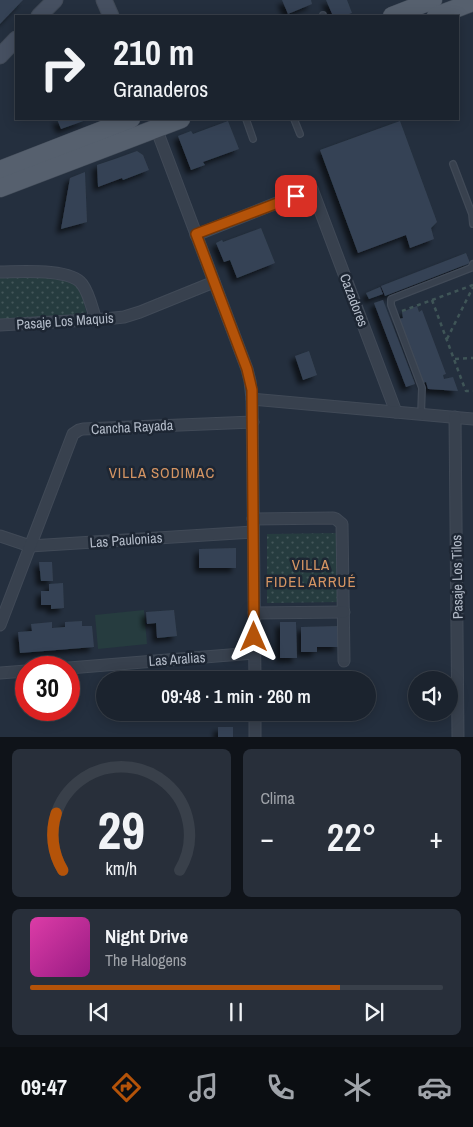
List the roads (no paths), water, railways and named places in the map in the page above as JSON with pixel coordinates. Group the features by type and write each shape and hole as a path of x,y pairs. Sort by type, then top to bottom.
{"main road":[{"path":"395,15 433,0"},
{"path":"439,15 473,2"},
{"path":"0,170 128,120"},
{"path":"0,188 154,124 176,120"}],"street":[{"path":"40,15 55,0"},
{"path":"104,0 111,15"},
{"path":"0,56 15,40"},
{"path":"154,124 250,381 252,398 255,671"},
{"name":"Cazadores","path":"196,234 312,189 396,412"},
{"path":"0,272 55,273 75,278 79,280 84,288 96,320"},
{"name":"Pasaje Los Maquis","path":"0,325 114,318 132,314 214,282"},
{"path":"252,398 473,419"},
{"name":"Pasaje Los Tilos","path":"455,417 458,737"},
{"name":"Cancha Rayada","path":"30,546 71,437 76,431 83,429 252,422"},
{"path":"253,519 333,518 340,521 343,528 344,661"},
{"name":"Las Paulonias","path":"0,536 30,546 254,532"},
{"path":"0,625 30,546"},
{"path":"254,612 344,612"},
{"name":"Las Aralias","path":"80,667 254,653"},
{"path":"0,673 15,672"},
{"path":"255,721 255,737"}],"lane":[{"path":"246,120 253,139"},
{"path":"294,120 300,134"},
{"path":"453,164 472,214 473,224"},
{"path":"421,414 422,388 391,305 391,299 471,268 473,264"}],"district":[{"name":"VILLA SODIMAC","path":"162,472"},
{"name":"VILLA FIDEL ARRUÉ","path":"311,572"}]}
